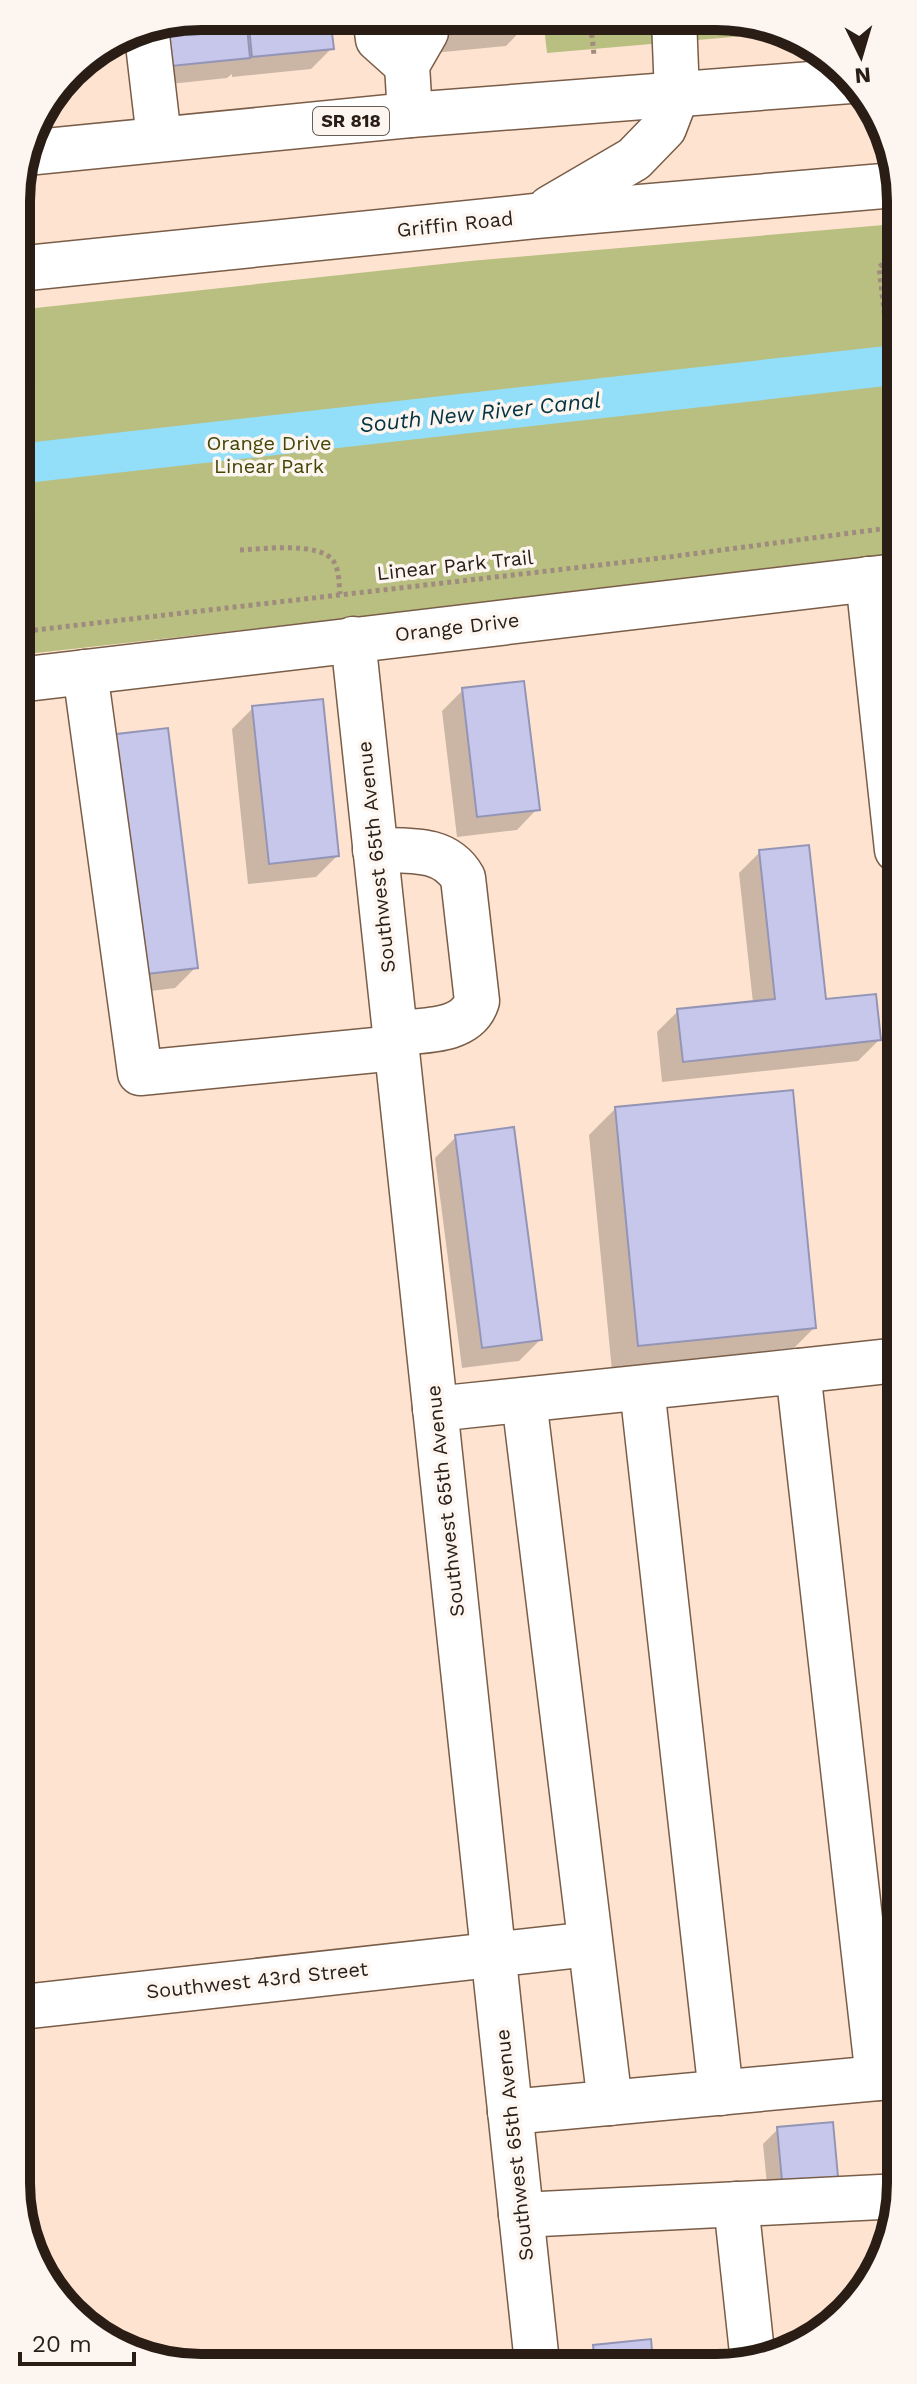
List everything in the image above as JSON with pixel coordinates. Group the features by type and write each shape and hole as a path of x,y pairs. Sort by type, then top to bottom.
{"street":[{"path":"377,30 378,39 407,65"},
{"path":"410,115 407,65 426,30"},
{"path":"535,216 634,159 664,128 677,94 674,30"},
{"path":"147,39 159,138"},
{"name":"SR 818","path":"38,152 410,115 821,83"},
{"name":"Griffin Road","path":"30,268 535,216 886,186"},
{"path":"882,578 887,669"},
{"name":"Orange Drive","path":"30,679 882,578"},
{"name":"Southwest 65th Avenue","path":"353,639 536,2354"},
{"path":"85,672 140,1073 396,1041 445,1028 473,1012 475,985 463,878 456,867 442,856 426,852 375,850"},
{"path":"435,1409 887,1361"},
{"path":"798,1371 887,2061"},
{"path":"642,1388 721,2093"},
{"path":"524,1400 610,2103"},
{"name":"Southwest 43rd Street","path":"30,2006 590,1944"},
{"path":"510,2112 887,2077"},
{"path":"521,2215 887,2197"},
{"path":"736,2204 752,2350"}],"path":[{"path":"591,30 594,55"},
{"path":"887,260 879,267 887,334"},
{"name":"Linear Park Trail","path":"30,631 887,529"},
{"path":"240,550 304,548 324,552 334,561 340,594"}],"green space":[{"path":"544,30 727,30 756,35 547,53"},
{"name":"Orange Drive Linear Park","path":"887,225 887,558 30,654 30,309 470,261"}],"building":[{"path":"247,30 250,58 171,66 167,33"},
{"path":"249,30 332,30 334,49 252,57"},
{"path":"454,30 482,30 454,33"},
{"path":"524,681 540,810 477,817 462,688"},
{"path":"323,699 339,856 269,864 252,706"},
{"path":"168,728 198,968 138,975 108,735"},
{"path":"809,845 826,999 876,994 881,1040 683,1062 677,1009 775,999 759,850"},
{"path":"793,1090 816,1328 638,1346 615,1107"},
{"path":"514,1127 542,1340 482,1348 455,1135"},
{"path":"833,2122 839,2188 783,2192 777,2127"},
{"path":"651,2339 652,2354 594,2354 593,2345"}],"waterway":[{"name":"South New River Canal","path":"30,463 887,366"}]}
